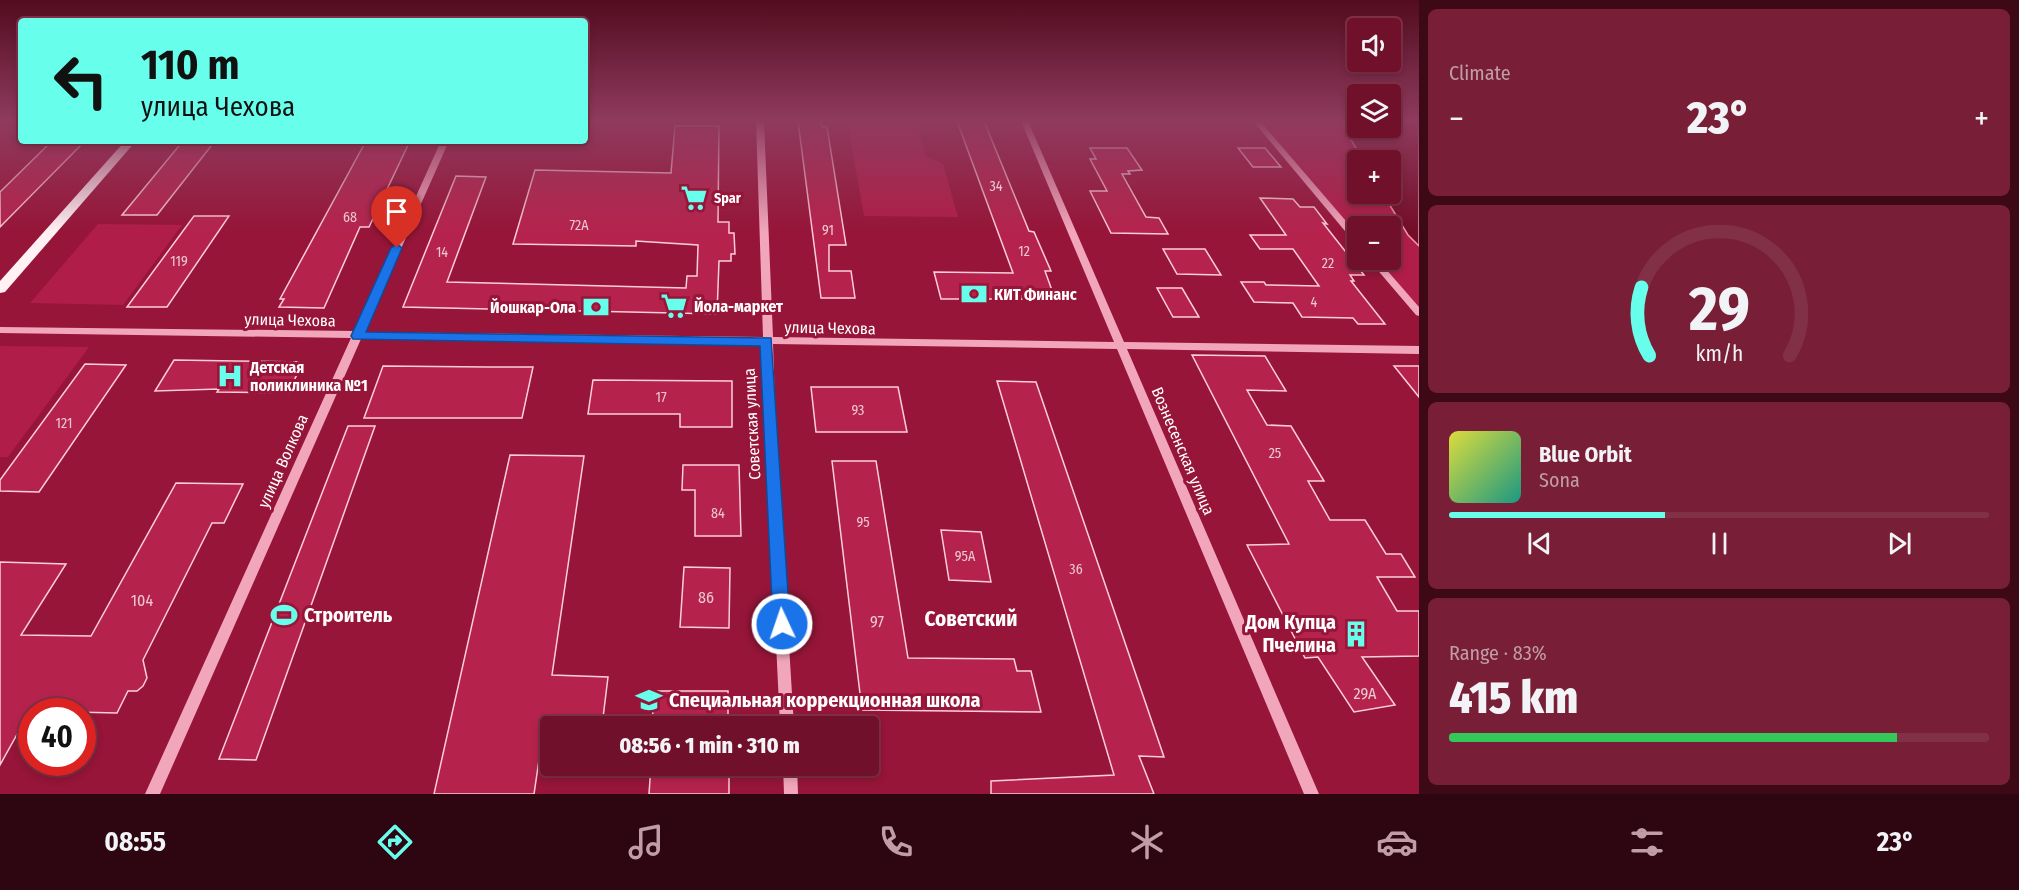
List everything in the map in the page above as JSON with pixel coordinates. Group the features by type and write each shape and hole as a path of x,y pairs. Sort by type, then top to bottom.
{"main road":[{"path":"0,289 116,158"}],"street":[{"name":"улица Волкова","path":"153,794 437,158"},
{"name":"Советская улица","path":"761,158 766,342 787,716"},
{"name":"Вознесенская улица","path":"1041,158 1312,794"},
{"path":"1287,158 1347,228"},
{"path":"1382,270 1419,314"},
{"name":"улица Чехова","path":"0,330 1419,350"},
{"path":"790,776 791,794"}],"shaded area":[{"path":"854,158 930,158 943,164 958,217 864,216"},
{"path":"1291,158 1347,158 1347,204 1389,204 1396,216 1347,216 1347,225"},
{"path":"1401,158 1419,158 1419,246 1401,224 1401,216 1396,216 1389,204 1401,204"},
{"path":"98,224 182,225 123,305 30,303"},
{"path":"1401,224 1419,246 1419,310 1385,270 1401,270"},
{"path":"0,346 89,347 8,457 0,457"}],"building":[{"path":"35,158 68,158 0,227 0,192"},
{"path":"169,158 202,158 157,215 122,215"},
{"path":"357,158 402,158 369,227 360,227 324,308 279,307 284,299 280,299"},
{"path":"672,158 719,158 718,222 729,222 729,233 734,233 735,254 731,254 731,261 719,261 717,314 403,307 456,176 486,177 447,282 686,288 687,276 697,276 698,245 636,241 636,246 513,244 535,170 671,173"},
{"path":"803,158 832,158 846,245 829,245 829,271 851,271 855,298 821,298"},
{"path":"971,158 999,158 1029,231 1034,232 1051,271 1045,271 1054,296 1022,296 1023,299 941,299 934,272 1013,273"},
{"path":"1134,158 1142,170 1122,174 1146,217 1159,218 1168,234 1111,233 1090,191 1107,191 1090,159"},
{"path":"1246,158 1273,158 1281,167 1253,167"},
{"path":"1260,198 1293,199 1300,207 1314,207 1327,224 1323,223 1347,253 1347,270 1360,270 1364,275 1350,275 1354,281 1351,281 1385,324 1358,324 1353,318 1302,317 1293,303 1254,302 1241,282 1319,286 1293,249 1260,249 1250,235 1286,235"},
{"path":"194,216 229,216 167,307 127,307"},
{"path":"1163,249 1205,249 1221,275 1177,274"},
{"path":"1157,288 1182,288 1199,317 1173,317"},
{"path":"1192,355 1265,356 1286,391 1247,390 1267,425 1291,426 1324,481 1308,481 1330,520 1365,520 1386,554 1401,554 1415,577 1377,577 1397,611 1419,611 1419,656 1362,657 1395,705 1354,712 1318,657 1305,658 1247,545 1289,544"},
{"name":"Детская поликлиника №1","path":"174,360 303,362 288,393 217,392 219,389 155,391"},
{"path":"85,364 126,365 39,492 0,491 0,480"},
{"path":"383,366 533,367 522,418 364,418"},
{"path":"1394,366 1419,366 1419,397"},
{"path":"593,380 732,381 732,427 680,427 680,414 588,414"},
{"path":"997,381 1036,382 1164,757 1139,756 1154,794 991,794 991,781 1114,775"},
{"path":"811,387 898,387 907,432 816,432"},
{"name":"Строитель","path":"348,426 375,426 256,760 219,759"},
{"path":"510,455 584,456 552,675 608,677 603,716 540,716 540,753 534,794 434,794"},
{"path":"832,461 876,461 908,658 1014,659 1017,671 1031,671 1041,712 862,710"},
{"path":"683,465 739,465 741,536 695,536 695,490 682,490"},
{"path":"176,483 243,484 224,523 212,523 143,660 147,678 143,686 137,691 128,691 117,713 96,713 96,698 18,698 18,733 0,765 0,562 66,564 21,635 91,636"},
{"path":"941,530 981,532 991,582 949,580"},
{"path":"684,567 730,568 729,628 680,627"},
{"path":"654,691 728,691 728,716 653,716"},
{"path":"650,776 729,776 729,794 649,794"}],"place":[{"name":"Spar","path":"694,198"},
{"name":"КИТ Финанс","path":"974,294"},
{"name":"Йола-маркет","path":"674,306"},
{"name":"Йошкар-Ола","path":"596,307"},
{"name":"Детская поликлиника №1","path":"230,376"},
{"name":"Строитель","path":"284,615"},
{"name":"Дом Купца Пчелина","path":"1356,634"},
{"name":"Специальная коррекционная школа","path":"649,700"}],"district":[{"name":"Советский","path":"971,619"}],"route":[{"path":"397,248 357,336 766,342 782,624"}]}
